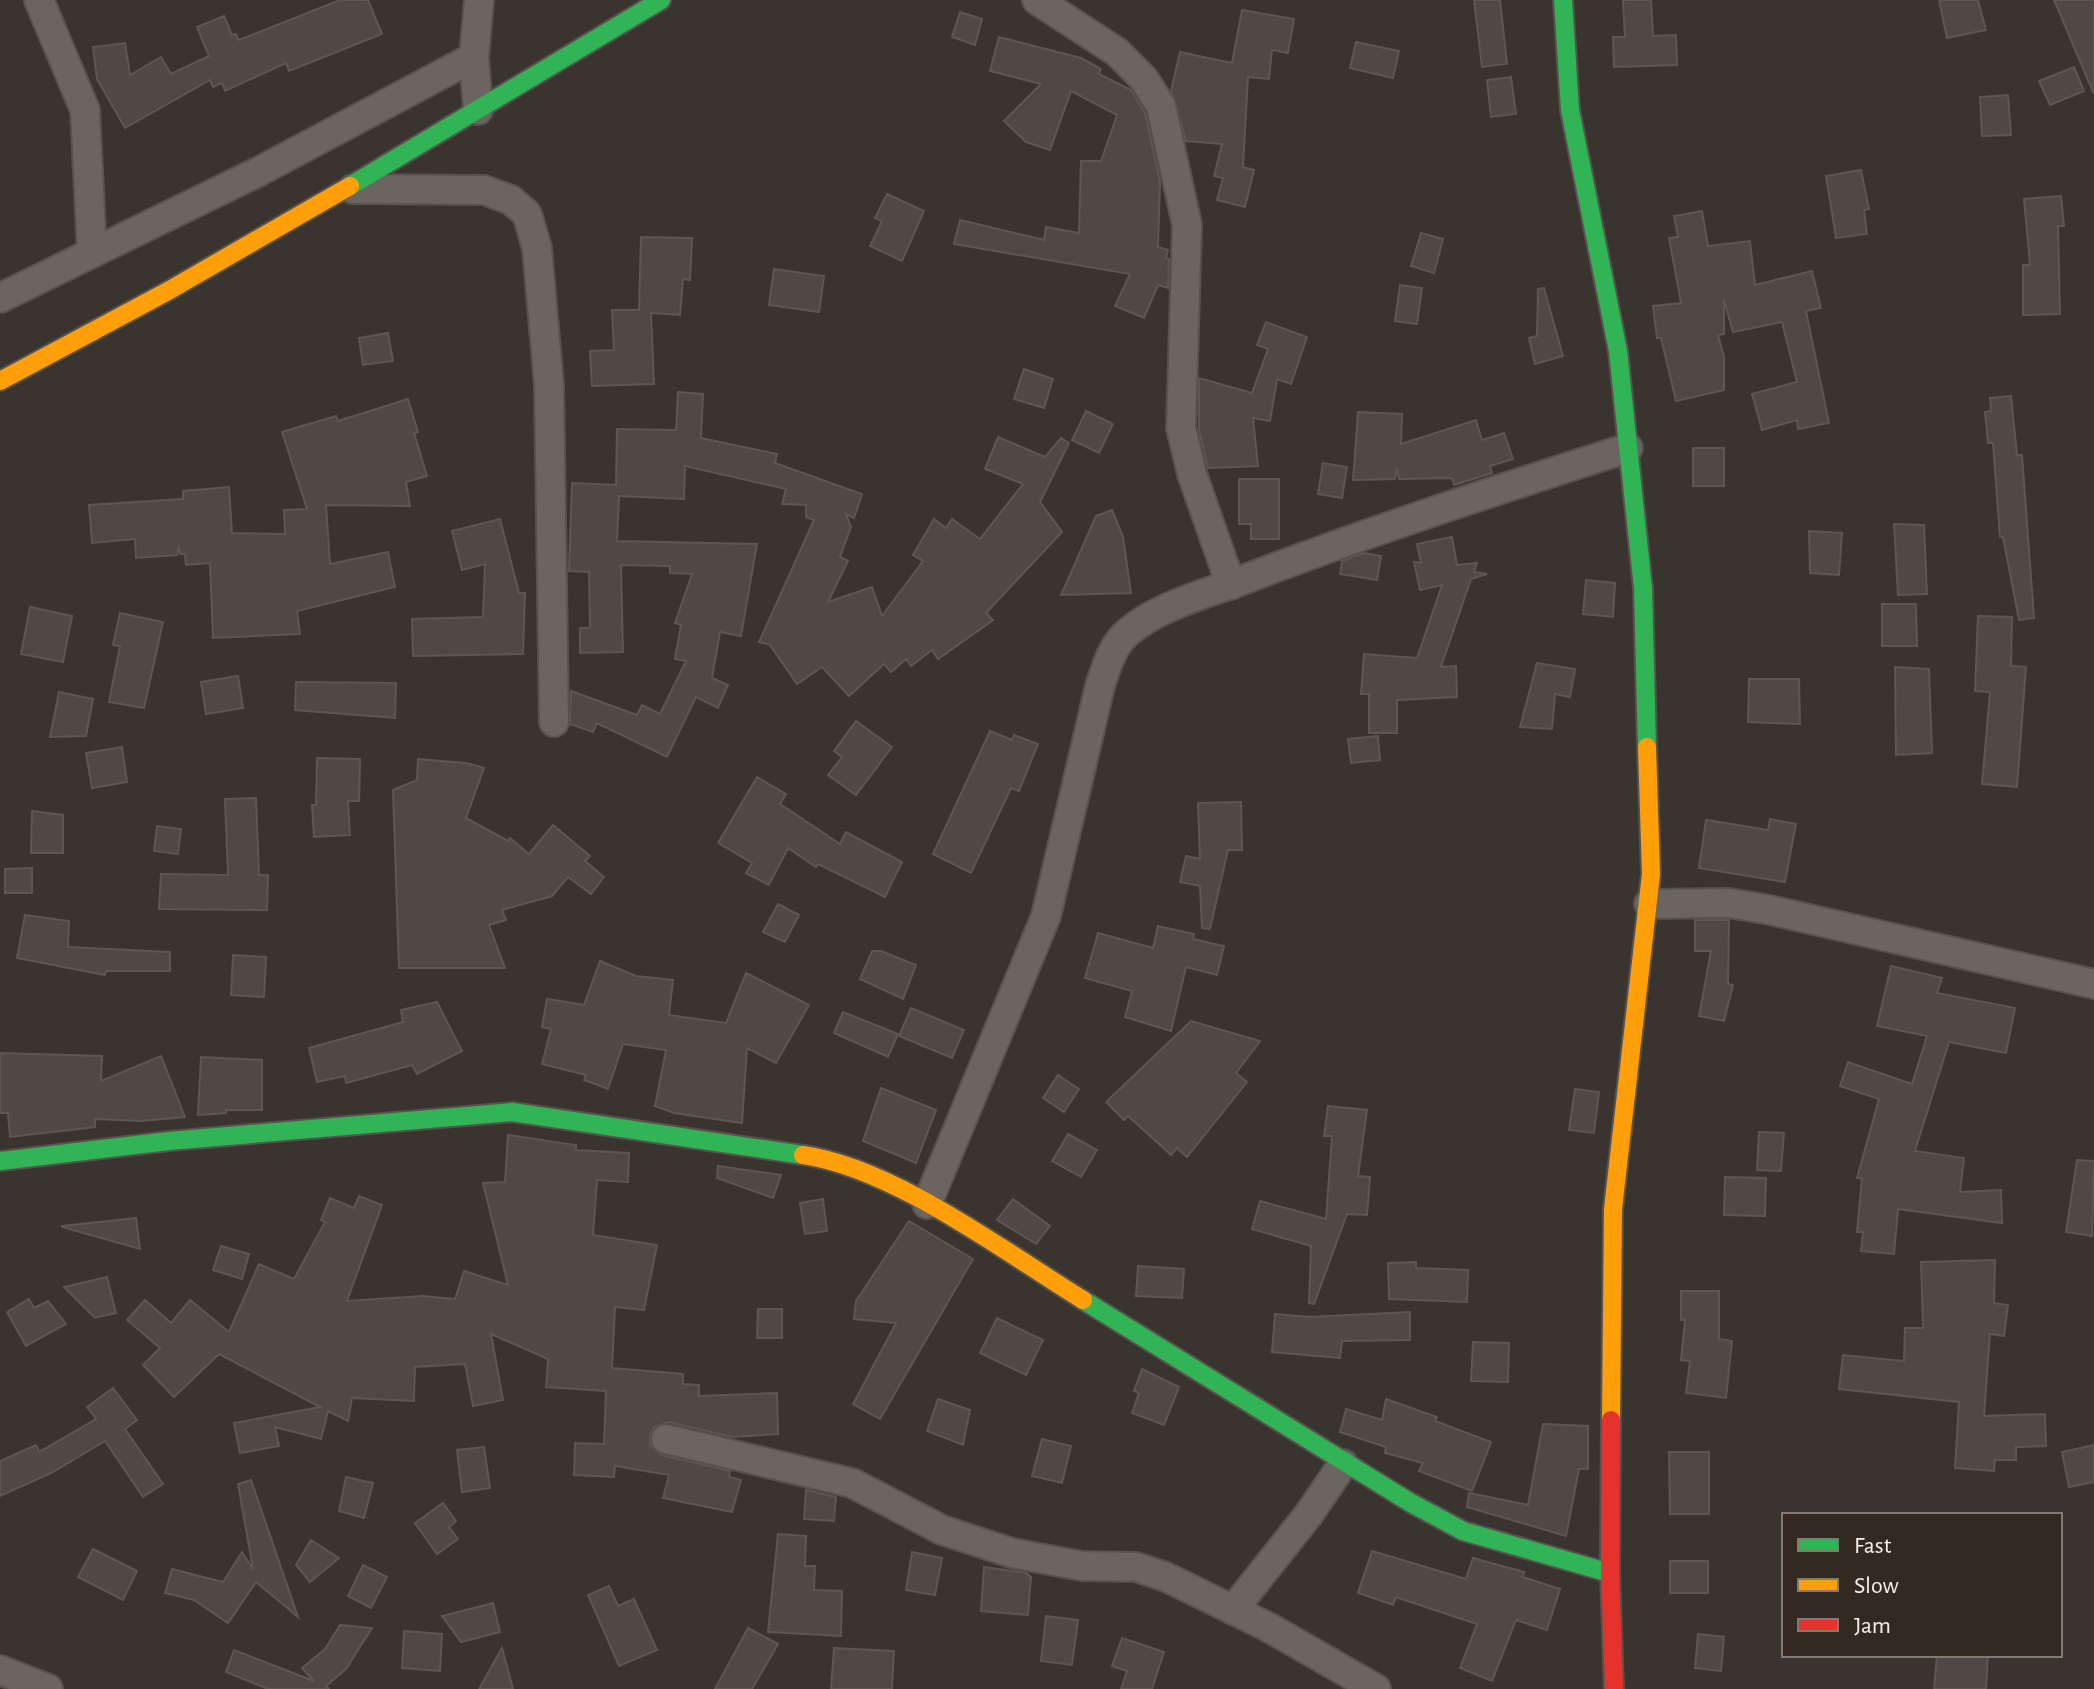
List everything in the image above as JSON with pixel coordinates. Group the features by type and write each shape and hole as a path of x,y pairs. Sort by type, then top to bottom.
{"street":[{"path":"39,0 85,110 92,253"},
{"path":"478,110 474,57 479,0"},
{"path":"0,381 120,320 348,189 661,0"},
{"path":"1037,0 1117,52 1144,79 1161,106 1187,225 1181,428 1192,474 1231,585"},
{"path":"1563,0 1570,110 1618,351 1643,588 1649,904 1613,1209 1610,1573 1614,1689"},
{"path":"0,298 260,171 474,57"},
{"path":"348,189 484,190 511,200 527,214 537,248 549,385 554,722"},
{"path":"927,1204 1046,916 1110,656 1125,635 1145,619 1383,526 1628,448"},
{"path":"1649,904 1699,902 1753,907 2094,984"},
{"path":"0,1161 169,1141 512,1112 812,1156 869,1175 927,1204 1343,1464 1463,1531 1610,1573"},
{"path":"666,1439 852,1483 942,1530 1012,1553 1082,1566 1136,1567 1166,1577 1233,1610 1376,1689"},
{"path":"1233,1610 1309,1514 1343,1464"},
{"path":"0,1670 48,1689"}],"building":[{"path":"340,0 368,0 382,34 289,71 286,63 225,91 222,83 213,87 210,80 125,128 97,79 93,47 125,43 130,75 161,57 171,74 209,56 197,27 224,16 232,35 236,34 239,40"},
{"path":"1474,0 1500,0 1507,64 1482,67"},
{"path":"1623,0 1651,0 1653,36 1676,35 1677,65 1614,67 1613,37 1625,37"},
{"path":"1939,0 1978,0 1986,30 1947,38"},
{"path":"2054,0 2094,0 2094,94"},
{"path":"1242,10 1294,19 1288,53 1272,50 1269,79 1248,77 1243,167 1254,170 1245,207 1217,200 1223,178 1214,176 1222,144 1186,141 1171,91 1180,52 1232,63"},
{"path":"960,12 982,19 975,45 952,37"},
{"path":"999,37 1081,58 1101,69 1099,74 1131,90 1145,113 1160,182 1158,247 1168,250 1166,258 1169,259 1168,288 1158,285 1144,318 1115,306 1130,274 954,244 960,220 1044,240 1046,227 1079,233 1081,161 1101,161 1117,115 1071,91 1050,150 1026,142 1004,121 1041,84 990,71"},
{"path":"1356,42 1399,51 1393,78 1350,68"},
{"path":"2074,67 2084,91 2050,105 2039,81"},
{"path":"1511,77 1516,114 1491,117 1487,80"},
{"path":"2008,95 2011,135 1982,136 1980,97"},
{"path":"1861,170 1869,209 1864,210 1867,234 1836,238 1826,176"},
{"path":"887,194 924,211 902,261 870,246 882,221 875,218"},
{"path":"2061,196 2064,226 2058,226 2060,314 2023,315 2023,265 2030,265 2024,199"},
{"path":"1702,211 1708,246 1750,241 1755,285 1812,271 1821,308 1806,311 1829,423 1798,429 1797,420 1762,430 1752,394 1797,382 1782,322 1733,332 1724,300 1724,334 1718,335 1724,357 1724,390 1676,401 1661,338 1657,338 1653,306 1681,303 1669,238 1678,237 1674,216"},
{"path":"1421,233 1443,239 1434,273 1411,266"},
{"path":"641,237 692,238 690,280 683,279 680,315 651,313 654,384 592,386 590,351 614,350 612,310 639,310"},
{"path":"774,269 824,276 819,312 769,305"},
{"path":"1400,285 1422,288 1417,324 1395,321"},
{"path":"1544,288 1563,356 1535,364 1529,338 1537,336 1538,289"},
{"path":"1266,322 1307,337 1291,384 1277,379 1270,421 1253,418 1258,466 1208,468 1199,430 1199,378 1252,393 1268,349 1257,345"},
{"path":"388,333 393,361 363,365 359,338"},
{"path":"1024,369 1053,379 1044,408 1014,399"},
{"path":"678,392 703,394 701,438 777,454 775,463 862,494 854,518 846,514 851,527 840,557 848,561 828,602 872,587 882,616 923,561 913,555 934,519 946,528 952,519 980,539 1023,484 985,469 998,437 1045,457 1061,438 1069,443 1040,502 1062,532 986,613 993,620 938,659 932,650 911,666 906,659 891,672 884,664 849,696 822,667 797,684 770,645 759,642 814,520 806,517 806,505 782,504 786,489 685,466 684,499 619,496 617,541 757,544 741,636 720,632 712,678 728,685 718,708 696,697 667,757 597,723 593,732 570,724 571,691 637,715 642,705 660,714 686,661 675,659 681,625 675,623 692,574 670,573 670,566 621,565 623,652 580,653 580,628 590,628 589,572 569,571 572,483 616,485 617,429 676,430"},
{"path":"2011,396 2017,455 2022,455 2034,618 2019,620 2003,537 2000,537 1993,443 1988,443 1985,412 1991,411 1990,398"},
{"path":"408,399 427,476 406,482 410,506 326,505 330,564 388,552 395,587 297,611 300,634 213,638 210,563 186,565 185,554 180,554 179,546 177,555 136,558 135,539 92,543 89,505 183,499 183,491 229,487 232,533 285,534 284,510 307,509 282,432 336,416 338,421"},
{"path":"1086,411 1113,424 1099,453 1072,440"},
{"path":"1358,412 1402,414 1401,444 1476,420 1482,440 1504,433 1513,459 1490,466 1492,473 1454,485 1452,478 1399,479 1397,468 1395,479 1353,480"},
{"path":"1693,448 1724,448 1724,486 1693,486"},
{"path":"1323,463 1347,467 1342,498 1318,494"},
{"path":"1239,479 1279,479 1279,539 1251,539 1251,524 1239,524"},
{"path":"1112,510 1123,537 1131,593 1061,595 1096,516"},
{"path":"500,519 519,593 525,593 523,654 413,656 412,619 483,617 485,564 462,570 452,531"},
{"path":"1894,524 1924,525 1927,594 1898,595"},
{"path":"1809,531 1842,533 1839,575 1810,573"},
{"path":"1452,537 1457,565 1477,563 1474,572 1487,574 1471,579 1441,667 1456,666 1457,697 1397,700 1397,733 1369,733 1369,694 1361,694 1364,654 1417,658 1442,585 1420,590 1414,562 1421,563 1417,544"},
{"path":"1364,553 1381,556 1377,580 1340,574 1342,561"},
{"path":"1586,580 1615,583 1613,617 1583,614"},
{"path":"1882,604 1916,604 1917,646 1882,646"},
{"path":"30,607 72,616 63,662 21,654"},
{"path":"120,613 163,622 144,708 109,702 120,646 113,645"},
{"path":"1978,616 2012,617 2011,666 2026,667 2017,787 1982,784 1990,692 1975,691"},
{"path":"1537,663 1575,669 1570,697 1555,694 1552,729 1520,727"},
{"path":"1895,667 1929,669 1932,753 1896,755"},
{"path":"238,676 243,708 206,714 201,682"},
{"path":"1749,679 1799,679 1800,724 1748,722"},
{"path":"296,682 396,683 395,718 295,710"},
{"path":"59,692 93,699 86,736 50,737"},
{"path":"856,721 892,747 856,795 828,775 842,757 834,751"},
{"path":"990,731 1012,740 1014,735 1038,744 1019,791 1011,788 971,873 933,854"},
{"path":"1378,736 1380,760 1351,763 1348,739"},
{"path":"122,747 127,782 92,788 86,753"},
{"path":"317,758 360,759 359,801 348,801 350,835 314,837 312,805 316,805"},
{"path":"418,759 466,763 484,768 466,818 508,841 510,838 529,854 553,825 590,856 585,861 604,877 591,894 568,877 552,896 502,910 506,920 489,925 505,968 399,968 393,790 417,780"},
{"path":"757,777 786,794 780,804 840,844 846,832 902,862 885,897 818,864 816,867 788,848 769,885 746,873 752,863 718,843"},
{"path":"256,798 259,875 268,875 267,910 159,909 161,874 228,875 225,799"},
{"path":"1241,802 1242,850 1228,850 1210,929 1202,928 1200,886 1180,882 1186,856 1200,859 1198,803"},
{"path":"32,811 63,815 63,853 31,853"},
{"path":"1770,819 1796,824 1785,882 1699,868 1706,820 1768,830"},
{"path":"157,826 181,829 178,854 154,851"},
{"path":"32,868 32,893 5,893 5,869"},
{"path":"778,904 799,915 785,942 763,932"},
{"path":"25,915 69,921 68,947 170,952 170,971 106,971 105,975 17,958"},
{"path":"1695,920 1729,920 1728,984 1733,985 1724,1021 1699,1016 1711,951 1695,951"},
{"path":"1158,926 1194,934 1193,939 1224,946 1217,975 1186,967 1171,1031 1125,1017 1132,991 1085,978 1098,933 1153,948"},
{"path":"872,951 881,951 916,965 903,999 860,979"},
{"path":"233,955 266,957 264,997 231,995"},
{"path":"600,961 636,976 673,980 669,1015 726,1023 746,973 809,1005 776,1063 747,1048 742,1123 674,1113 655,1106 666,1050 623,1044 608,1089 584,1080 586,1075 542,1064 551,1029 542,1027 547,999 584,1005"},
{"path":"1891,966 1942,978 1937,993 2015,1008 2006,1053 1949,1042 1915,1151 1964,1158 1960,1192 2001,1190 2002,1223 1898,1209 1894,1254 1861,1251 1863,1232 1857,1232 1862,1178 1857,1178 1879,1099 1840,1086 1848,1062 1912,1084 1927,1036 1877,1026"},
{"path":"437,1002 462,1051 417,1074 412,1065 346,1083 345,1076 317,1082 309,1048 403,1022 401,1010"},
{"path":"911,1008 964,1030 952,1058 899,1036"},
{"path":"843,1012 898,1034 888,1057 834,1033"},
{"path":"1191,1021 1260,1041 1236,1073 1247,1082 1187,1157 1177,1148 1171,1155 1128,1116 1124,1120 1106,1102"},
{"path":"0,1053 102,1056 101,1081 161,1056 185,1117 140,1121 95,1119 95,1127 10,1137 8,1113 0,1113"},
{"path":"201,1057 262,1060 262,1110 226,1110 226,1113 198,1115"},
{"path":"1058,1075 1079,1089 1064,1112 1043,1098"},
{"path":"881,1088 936,1110 916,1163 863,1141"},
{"path":"1575,1089 1599,1092 1594,1133 1569,1130"},
{"path":"1328,1106 1367,1110 1358,1176 1370,1177 1367,1215 1347,1214 1314,1304 1309,1303 1311,1246 1252,1229 1260,1201 1326,1219 1332,1136 1324,1136"},
{"path":"1759,1132 1784,1133 1781,1171 1757,1170"},
{"path":"1068,1134 1097,1150 1081,1177 1052,1161"},
{"path":"508,1135 576,1145 576,1150 629,1153 628,1182 597,1180 593,1235 657,1245 644,1310 615,1307 612,1368 683,1374 683,1384 699,1385 699,1396 777,1393 778,1434 732,1437 669,1422 654,1427 650,1434 650,1445 661,1455 730,1471 729,1477 741,1480 732,1512 663,1498 669,1475 615,1466 614,1477 574,1475 575,1443 604,1444 606,1391 546,1387 548,1359 491,1334 503,1400 473,1406 465,1364 415,1367 414,1401 352,1398 348,1421 328,1411 321,1439 275,1427 279,1446 240,1453 234,1423 320,1407 219,1354 174,1397 143,1365 160,1348 127,1320 145,1300 171,1323 190,1300 229,1332 259,1264 294,1279 325,1222 321,1220 330,1198 354,1208 359,1196 382,1205 347,1301 423,1296 455,1299 464,1271 508,1285 483,1183 505,1182"},
{"path":"2077,1160 2094,1161 2092,1236 2066,1232"},
{"path":"718,1166 781,1175 773,1198 717,1178"},
{"path":"1725,1177 1766,1178 1765,1216 1724,1215"},
{"path":"823,1199 827,1231 805,1234 800,1203"},
{"path":"1013,1199 1050,1226 1036,1244 997,1220"},
{"path":"136,1218 140,1249 62,1227 62,1226"},
{"path":"909,1221 973,1259 880,1419 853,1404 896,1323 854,1319 856,1301"},
{"path":"221,1246 249,1254 242,1279 213,1270"},
{"path":"1995,1260 1994,1303 2008,1305 2004,1336 1990,1334 1984,1416 2045,1414 2046,1446 2016,1447 2016,1460 1995,1460 1994,1471 1955,1468 1959,1402 1839,1389 1843,1355 1904,1361 1905,1328 1923,1328 1921,1262"},
{"path":"1416,1262 1416,1268 1468,1270 1467,1302 1389,1299 1388,1263"},
{"path":"1138,1266 1184,1269 1182,1298 1136,1296"},
{"path":"107,1277 116,1313 95,1318 64,1287"},
{"path":"1681,1291 1719,1291 1719,1339 1732,1341 1726,1398 1686,1393 1690,1361 1681,1360 1685,1320 1681,1320"},
{"path":"29,1299 34,1308 48,1301 66,1324 26,1346 7,1312"},
{"path":"758,1309 782,1309 782,1338 757,1338"},
{"path":"1410,1312 1410,1340 1342,1341 1340,1358 1272,1352 1275,1314 1309,1317"},
{"path":"997,1318 1043,1340 1026,1375 980,1353"},
{"path":"1473,1342 1509,1343 1508,1382 1471,1381"},
{"path":"1142,1369 1179,1387 1164,1425 1132,1413 1139,1393 1134,1391"},
{"path":"113,1388 137,1420 125,1429 163,1484 143,1497 105,1441 51,1473 0,1496 0,1461 36,1445 39,1452 96,1419 87,1407"},
{"path":"938,1399 970,1410 963,1445 927,1431"},
{"path":"1386,1399 1437,1417 1435,1421 1491,1442 1472,1491 1419,1471 1423,1463 1385,1453 1386,1447 1340,1432 1346,1409 1382,1420"},
{"path":"1543,1424 1588,1426 1588,1469 1579,1469 1566,1536 1467,1507 1469,1493 1528,1505"},
{"path":"1042,1439 1071,1446 1062,1483 1032,1476"},
{"path":"2094,1445 2094,1482 2069,1487 2062,1452"},
{"path":"484,1447 490,1488 462,1492 457,1450"},
{"path":"1669,1452 1709,1452 1709,1514 1670,1514"},
{"path":"346,1477 373,1483 364,1518 339,1511"},
{"path":"251,1480 298,1617 256,1582 228,1623 194,1600 165,1593 172,1569 223,1582 242,1552 253,1569 238,1484"},
{"path":"806,1490 836,1497 834,1521 804,1519"},
{"path":"443,1503 456,1521 449,1527 458,1539 437,1554 415,1523"},
{"path":"778,1534 806,1536 805,1566 815,1566 814,1590 842,1591 841,1636 768,1632"},
{"path":"311,1540 339,1558 310,1582 296,1565"},
{"path":"93,1549 137,1571 123,1600 78,1577"},
{"path":"1372,1551 1466,1579 1473,1558 1524,1572 1523,1577 1560,1589 1547,1630 1516,1620 1492,1681 1460,1668 1477,1624 1396,1597 1393,1605 1358,1593"},
{"path":"912,1552 942,1558 935,1595 906,1590"},
{"path":"1670,1561 1708,1561 1708,1593 1670,1593"},
{"path":"363,1565 387,1577 371,1608 348,1596"},
{"path":"984,1567 1026,1573 1031,1577 1028,1615 981,1611"},
{"path":"609,1586 618,1606 634,1599 657,1650 619,1666 588,1595"},
{"path":"493,1603 500,1632 461,1642 442,1616"},
{"path":"1046,1616 1078,1620 1072,1665 1041,1661"},
{"path":"340,1625 372,1628 346,1669 326,1686 329,1689 268,1689 226,1672 234,1650 314,1681 302,1668 325,1649"},
{"path":"748,1628 778,1644 752,1689 715,1689"},
{"path":"404,1631 442,1634 440,1671 402,1668"},
{"path":"1698,1634 1724,1637 1721,1671 1695,1668"},
{"path":"1122,1638 1164,1652 1152,1689 1121,1689 1127,1671 1112,1666"},
{"path":"502,1648 513,1689 479,1689"},
{"path":"834,1648 894,1651 892,1689 831,1689"},
{"path":"1937,1657 1988,1657 1986,1689 1934,1689"}],"traffic: fast":[{"path":"350,186 661,0"},
{"path":"1563,0 1570,110 1618,351 1643,588 1647,747"},
{"path":"0,1161 169,1141 512,1112 803,1155"},
{"path":"1083,1300 1411,1503 1463,1531 1610,1573"}],"traffic: slow":[{"path":"0,381 168,291 350,186"},
{"path":"1611,1420 1613,1209 1651,874 1647,747"},
{"path":"803,1155 838,1163 911,1194 984,1236 1083,1300"}],"traffic: jam":[{"path":"1611,1420 1610,1573 1614,1689"}]}
